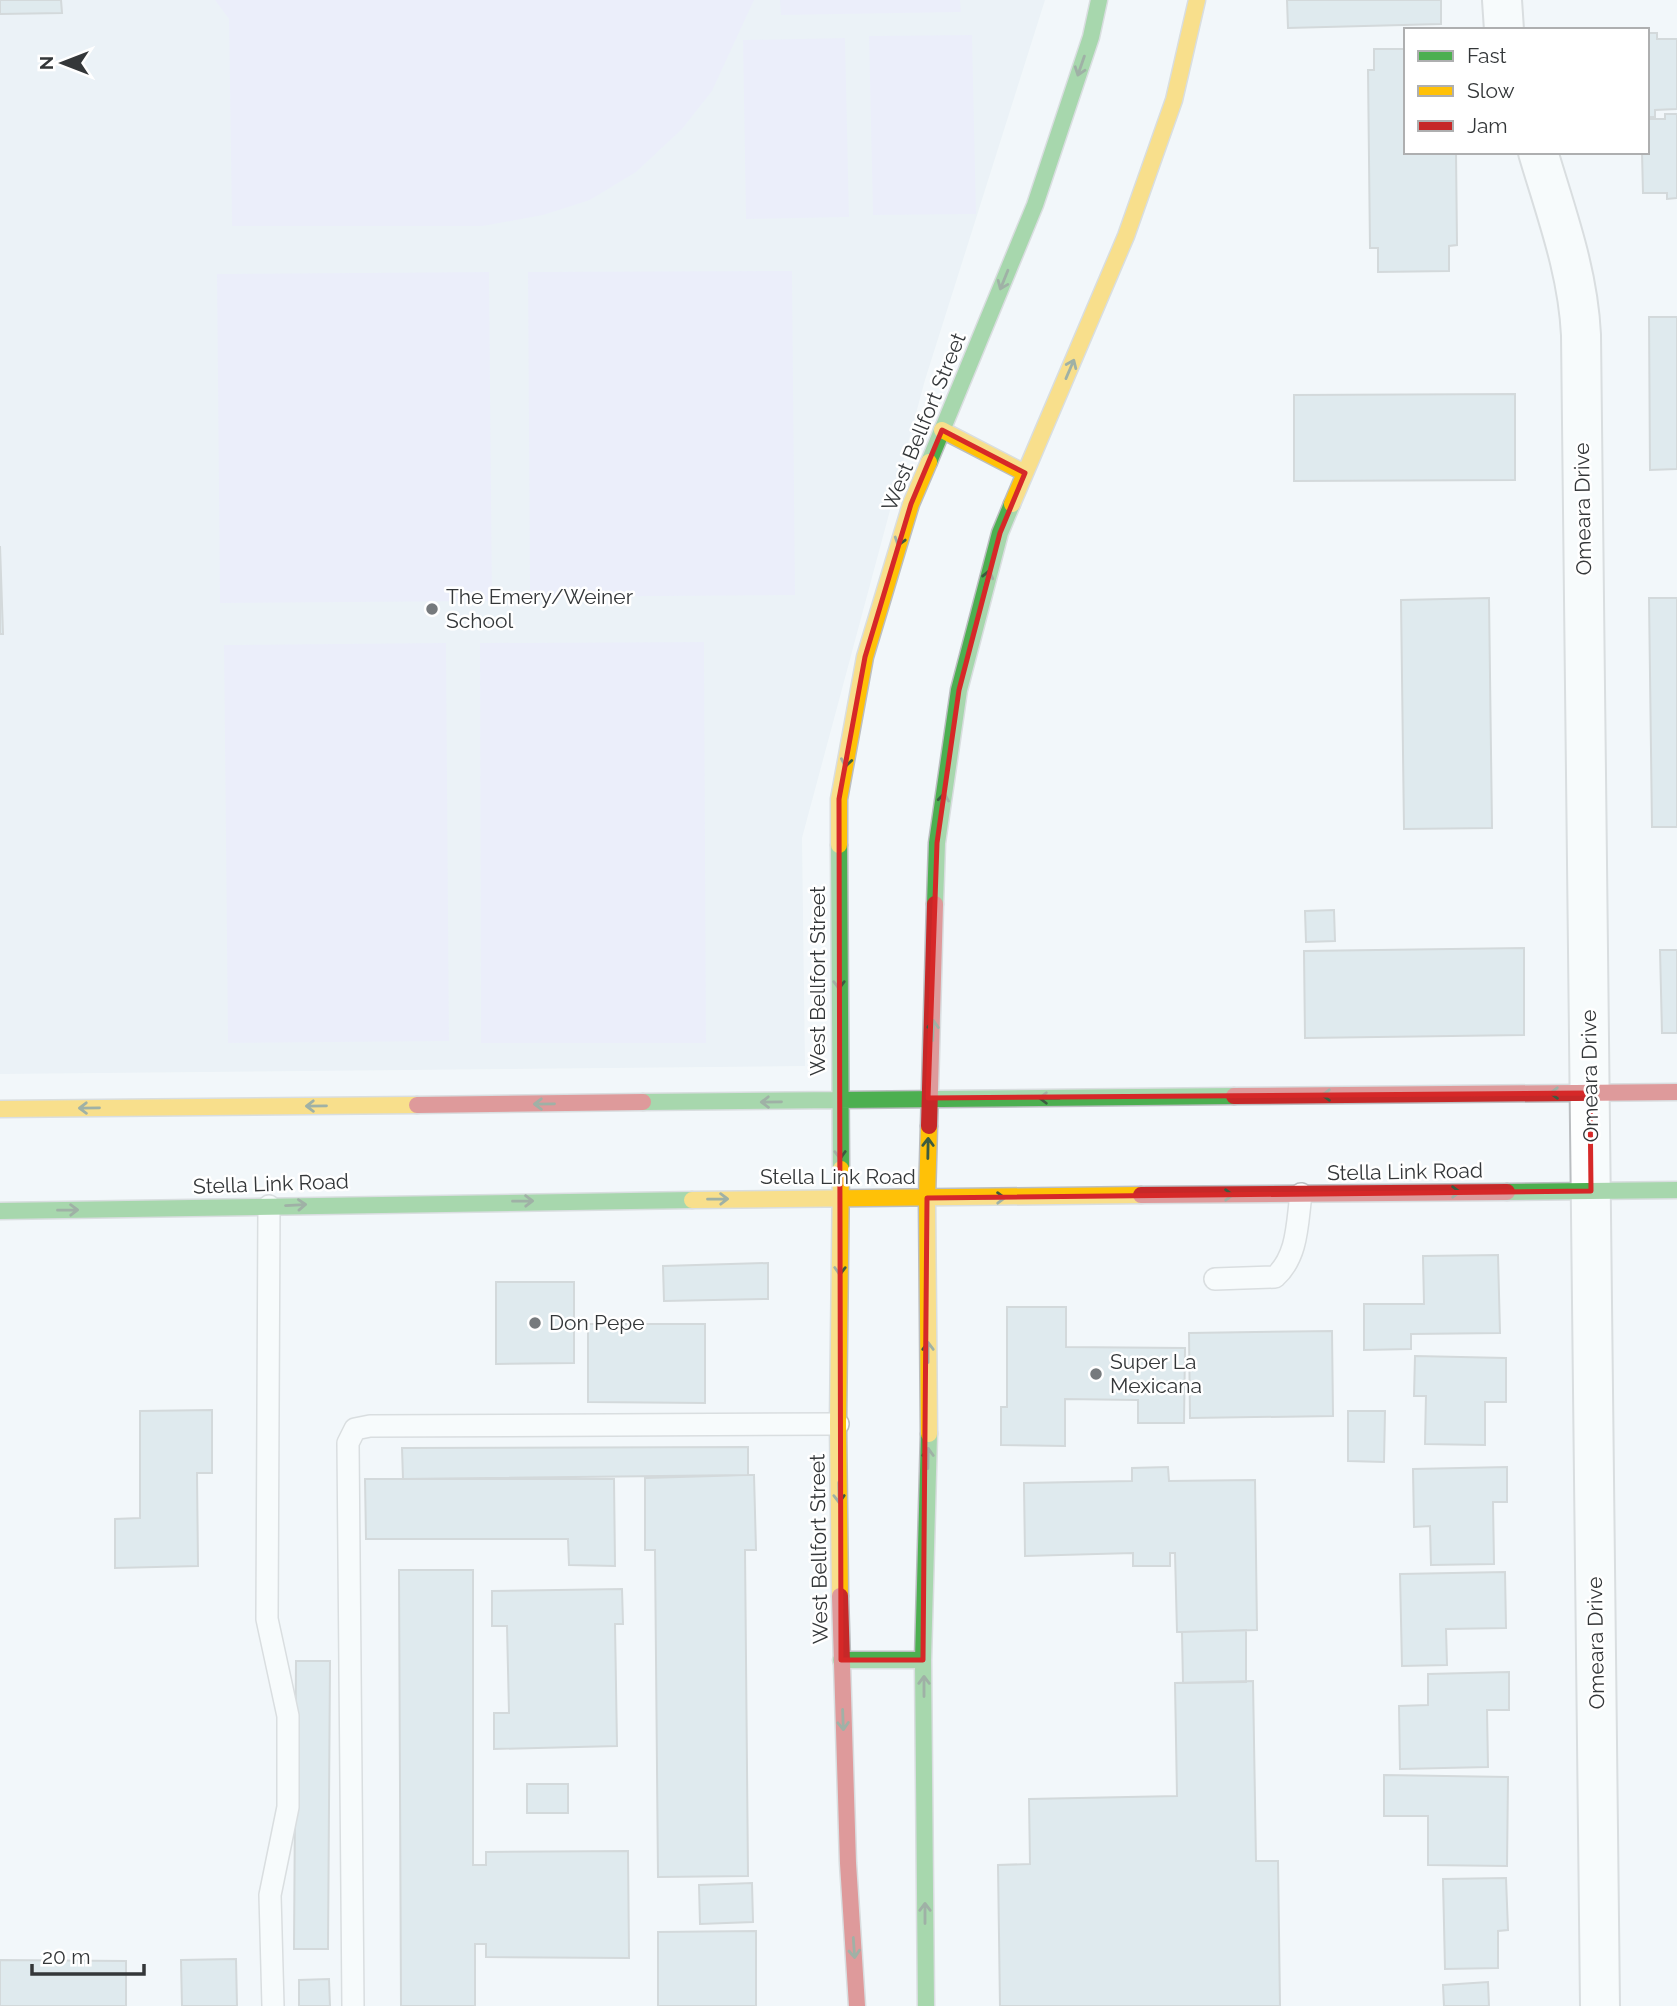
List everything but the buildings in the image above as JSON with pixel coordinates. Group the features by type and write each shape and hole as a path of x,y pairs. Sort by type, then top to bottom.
{"main road":[{"name":"West Bellfort Street","path":"857,2006 848,1863 841,1660 838,1424 841,1197 839,799 865,657 911,504 1034,205 1091,37 1099,0"},
{"path":"926,2006 923,1660 929,1421 927,1198 937,843 959,690 1000,533 1126,236 1174,100 1197,0"},
{"path":"942,430 1025,473"},
{"path":"0,1109 1677,1092"},
{"name":"Stella Link Road","path":"0,1211 329,1203 1677,1190"},
{"path":"841,1660 923,1660"}],"street":[{"path":"1502,0 1504,28"},
{"name":"Omeara Drive","path":"1539,154 1572,262 1579,299 1600,2006"}],"lane":[{"path":"1215,1279 1275,1277 1285,1267 1295,1244 1301,1194"},
{"path":"269,1206 267,1619 288,1716 288,1807 270,1895 273,2006"},
{"path":"353,2006 348,1443 355,1429 384,1426 838,1424"}],"highlighted area":[{"path":"942,430 1025,473 1000,533 959,690 937,843 928,1098 1590,1093 1591,1191 927,1198 923,1660 841,1660 839,799 865,657 911,504"}],"shaded area":[{"name":"The Emery/Weiner School","path":"0,0 1045,0 925,380 802,838 805,1066 0,1074"},
{"path":"215,0 754,0 712,91 682,129 636,172 590,200 543,215 483,226 232,226 229,19"},
{"path":"780,0 960,0 961,12 781,15"},
{"path":"972,35 976,214 873,215 869,36"},
{"path":"845,38 849,217 746,219 743,40"},
{"path":"792,271 795,595 530,597 528,272"},
{"path":"489,272 492,601 220,603 217,274"},
{"path":"704,642 706,1043 481,1043 480,643"},
{"path":"446,643 449,1041 228,1043 224,645"}],"traffic: fast":[{"path":"929,462 1035,205 1091,37 1099,0"},
{"path":"935,904 937,843 959,690 1000,533 1012,504"},
{"path":"839,845 841,1169"},
{"path":"643,1102 1234,1096"},
{"path":"1507,1192 1677,1190"},
{"path":"0,1211 692,1200"},
{"path":"926,2006 923,1660 929,1434"},
{"path":"841,1660 923,1660"}],"traffic: slow":[{"path":"1012,504 1126,236 1174,100 1197,0"},
{"path":"942,430 1025,473"},
{"path":"839,845 839,799 865,657 911,504 929,462"},
{"path":"0,1109 417,1105"},
{"path":"929,1126 929,1434"},
{"path":"840,1596 838,1424 841,1169"},
{"path":"692,1200 1141,1195"}],"traffic: jam":[{"path":"929,1126 935,904"},
{"path":"1234,1096 1677,1092"},
{"path":"417,1105 643,1102"},
{"path":"1141,1195 1507,1192"},
{"path":"840,1596 848,1863 857,2006"}],"place":[{"name":"The Emery/Weiner School","path":"432,609"},
{"name":"Don Pepe","path":"535,1323"},
{"name":"Super La Mexicana","path":"1096,1374"}]}
